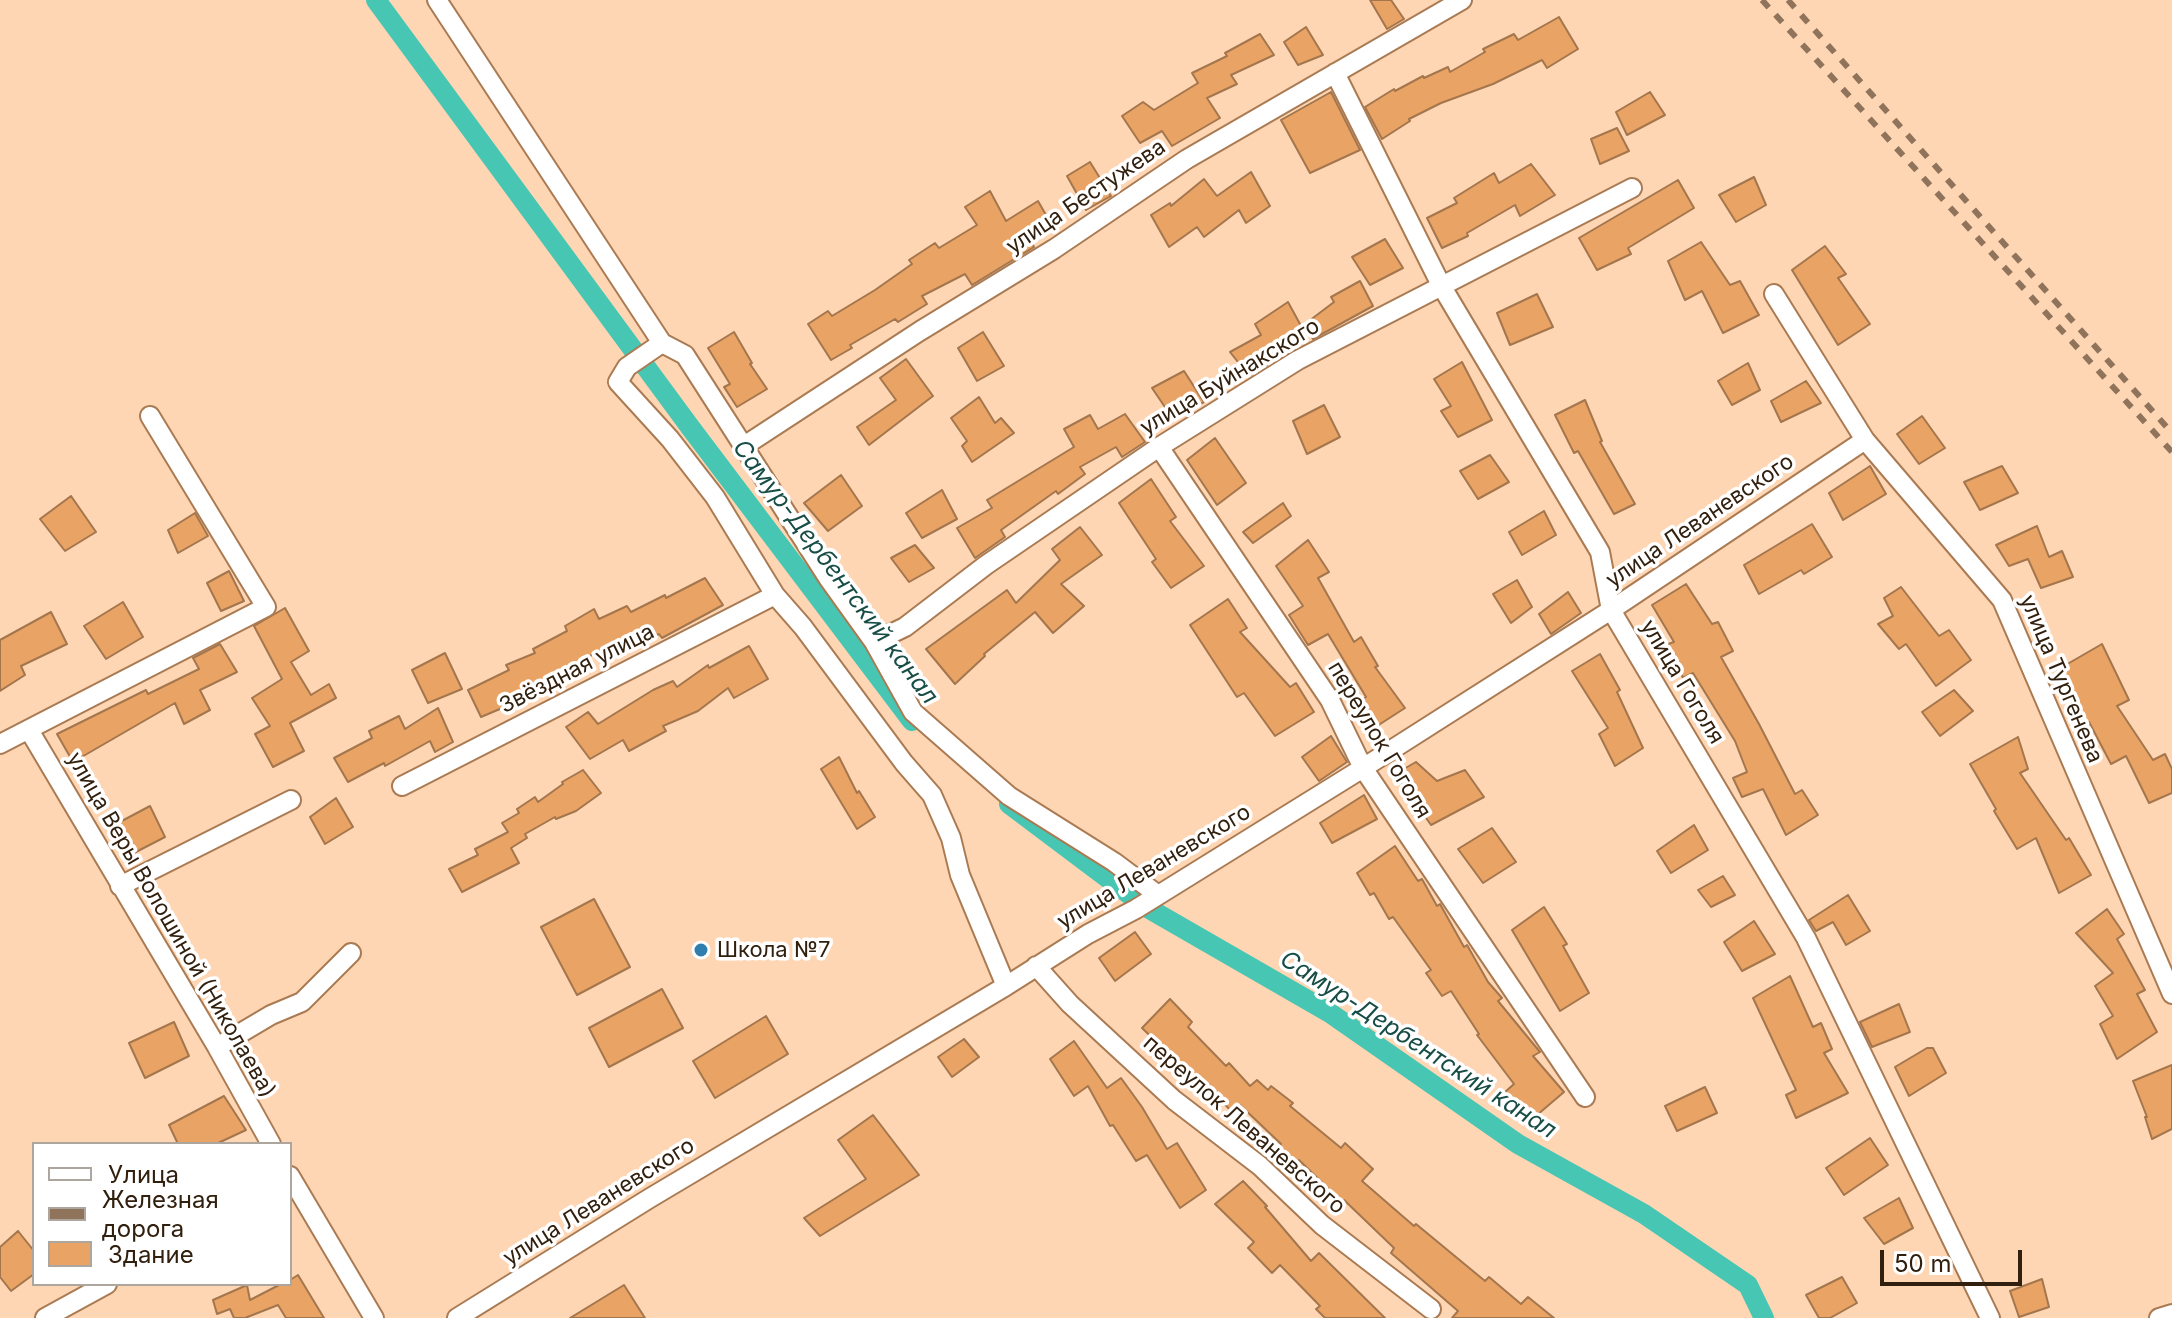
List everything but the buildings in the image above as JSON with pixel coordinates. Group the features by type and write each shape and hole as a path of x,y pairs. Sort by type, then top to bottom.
{"street":[{"path":"437,0 657,347 685,355 828,578 874,642 913,712 1009,796 1114,862 1148,902"},
{"name":"улица Бестужева","path":"744,446 920,331 1054,249 1187,159 1462,0"},
{"name":"улица Гоголя","path":"1335,73 1442,287 1600,552 1611,610 1806,938 1990,1318"},
{"name":"улица Буйнакского","path":"874,642 905,627 1011,547 1159,447 1298,360 1632,188"},
{"name":"улица Тургенева","path":"1774,294 1865,440 2002,600 2172,994"},
{"path":"657,347 627,367 618,382 670,439 715,497 775,595 932,795 951,838 960,875 1006,986"},
{"path":"0,744 266,607 150,416"},
{"name":"улица Леваневского","path":"457,1318 1088,934 1148,902 1363,768 1611,610 1865,440"},
{"name":"переулок Гоголя","path":"1159,447 1330,700 1363,768 1585,1097"},
{"name":"Звёздная улица","path":"402,786 775,595"},
{"name":"улица Веры Волошиной (Николаева)","path":"29,730 270,1142"},
{"path":"120,886 291,800"},
{"path":"217,1047 271,1015 302,1002 351,953"},
{"name":"переулок Леваневского","path":"1036,966 1070,1004 1174,1100 1260,1166 1322,1225 1431,1309"},
{"path":"292,1182 374,1318"},
{"path":"45,1318 103,1286"},
{"path":"2159,1318 2172,1314"}],"waterway":[{"name":"Самур-Дербентский канал","path":"376,0 690,427 912,721"},
{"name":"Самур-Дербентский канал","path":"1009,804 1146,907 1330,1013 1518,1144 1644,1214 1748,1285 1764,1318"}],"railway":[{"path":"1762,0 2172,452"},
{"path":"1788,0 2172,433"}],"place":[{"name":"Школа №7","path":"701,950"}]}
